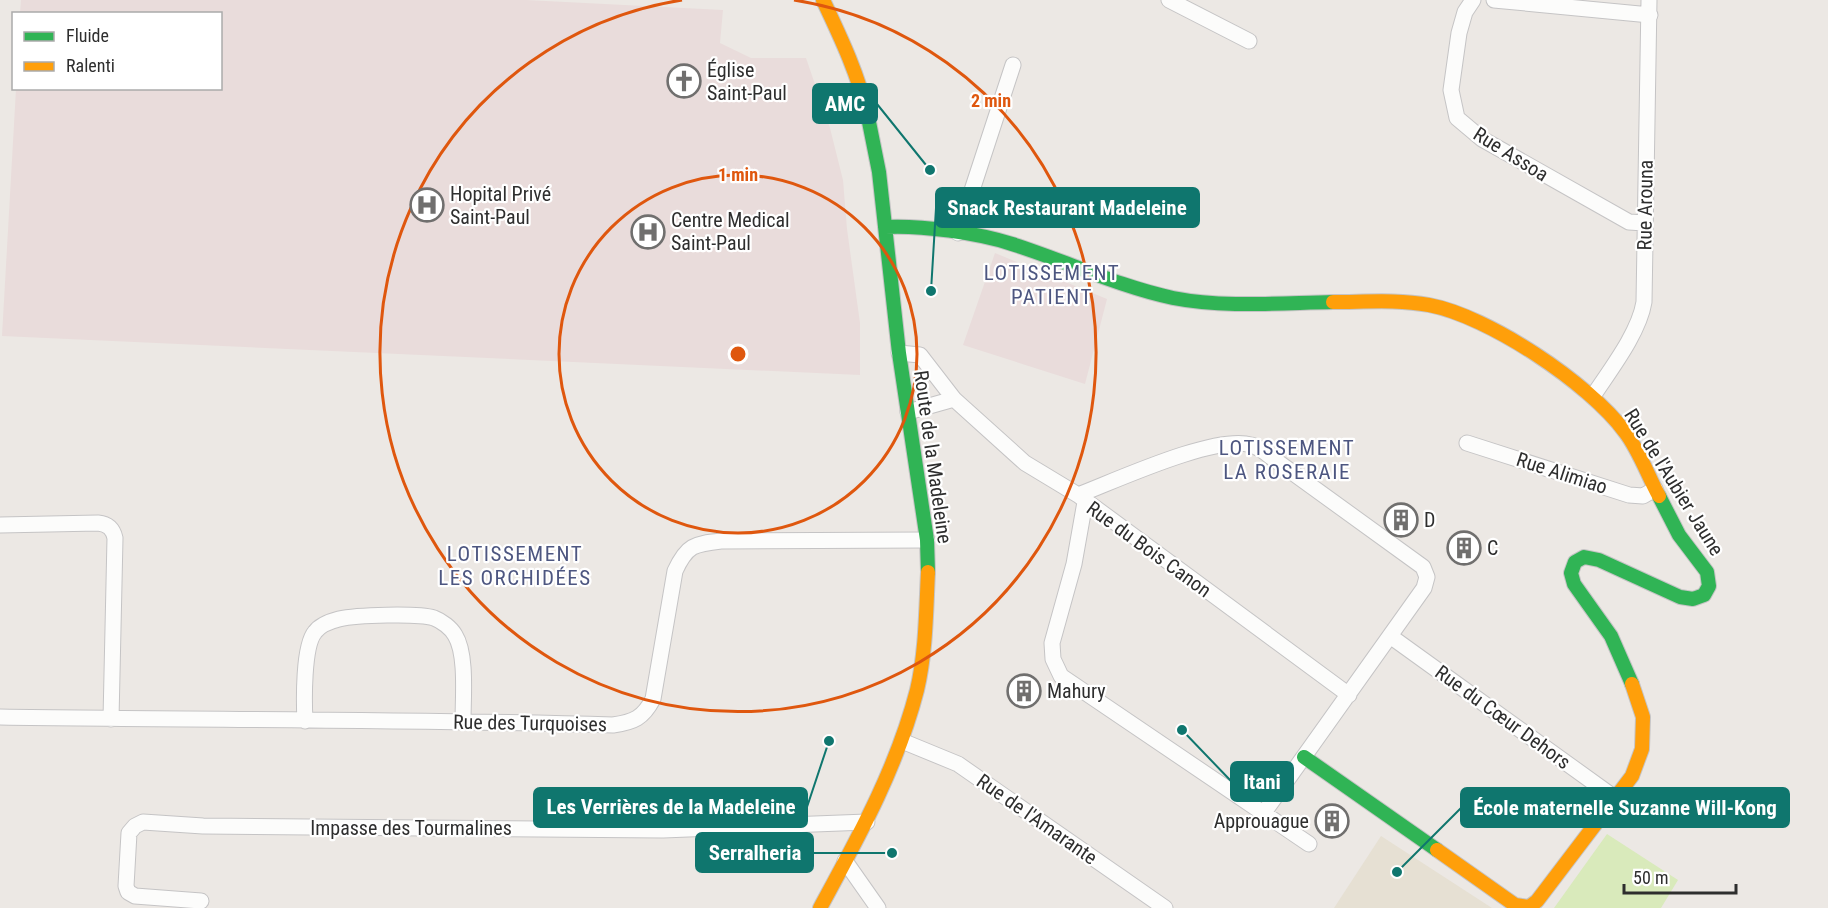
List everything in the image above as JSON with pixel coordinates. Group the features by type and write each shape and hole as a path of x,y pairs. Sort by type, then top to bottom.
{"street":[{"name":"Route de la Madeleine","path":"820,908 867,822 902,741 917,689 923,653 927,540 899,353 879,172 865,103 847,51 823,0"},
{"path":"1169,0 1249,41"},
{"name":"Rue Assoa","path":"1473,0 1465,12 1459,33 1451,90 1457,118 1482,139 1619,217 1629,222 1644,223"},
{"path":"1494,0 1649,7"},
{"name":"Rue Arouna","path":"1593,396 1622,350 1642,312 1649,7"},
{"path":"958,233 1013,65"},
{"name":"Rue de l'Aubier Jaune","path":"885,227 907,226 1010,243 1127,286 1174,298 1214,303 1397,302 1429,305 1463,315 1499,333 1551,365 1593,396 1626,434 1679,535 1707,572 1709,586 1704,595 1693,599 1680,597 1599,560 1584,557 1575,562 1571,573 1574,584 1611,636 1630,679 1643,717 1642,749 1632,776 1537,901 1529,907 1515,905 1304,757"},
{"name":"Rue du Bois Canon","path":"899,353 920,355 954,399 1025,463 1081,499 1349,695"},
{"path":"908,412 954,399"},
{"path":"1263,814 1424,588 1426,572 1420,564 1271,457 1251,445 1229,443 1196,450 1081,499 1074,564 1052,643 1055,667 1061,676 1263,814 1309,844"},
{"name":"Rue Alimiao","path":"1467,443 1629,495 1642,496 1655,489"},
{"path":"0,525 98,523 112,530 115,538 111,718"},
{"name":"Rue des Turquoises","path":"0,717 463,721 613,725 630,723 646,712 653,699 675,571 683,554 697,544 927,540"},
{"path":"304,721 307,659 310,641 317,630 338,619 357,616 423,616 441,621 455,634 459,643 462,658 463,721"},
{"name":"Rue du Cœur Dehors","path":"1390,636 1616,798"},
{"name":"Rue de l'Amarante","path":"902,741 958,764 1166,908"},
{"name":"Impasse des Tourmalines","path":"201,901 135,897 128,892 126,886 129,833 135,826 143,822 203,826 663,830 867,822"},
{"path":"845,861 878,908"}],"shaded area":[{"name":"Hopital Privé Saint-Paul","path":"21,0 526,0 723,10 720,43 751,58 806,58 830,128 843,180 847,229 860,323 860,375 2,336 16,90 222,90 222,12 20,12"},
{"path":"995,253 1107,299 1085,384 963,345"},
{"path":"1381,836 1492,908 1334,908"}],"green space":[{"path":"1607,834 1678,880 1661,908 1554,908"}],"traffic: fast":[{"path":"868,117 879,172 899,353 927,540 928,572"},
{"path":"885,227 932,229 999,240 1132,287 1173,298 1232,304 1333,302"},
{"path":"1632,684 1611,636 1574,584 1571,573 1575,562 1584,557 1599,560 1680,597 1693,599 1704,595 1709,586 1707,572 1679,535 1659,496"},
{"path":"1304,757 1437,850"}],"traffic: slow":[{"path":"823,0 855,72 868,117"},
{"path":"1333,302 1393,301 1429,305 1479,323 1536,354 1563,373 1609,413 1630,439 1659,496"},
{"path":"820,908 888,775 909,719 922,661 928,572"},
{"path":"1437,850 1515,905 1529,907 1537,901 1632,776 1642,749 1643,717 1632,684"}],"place":[{"name":"Église Saint-Paul","path":"684,81"},
{"name":"AMC","path":"930,170"},
{"name":"Hopital Privé Saint-Paul","path":"427,205"},
{"name":"Centre Medical Saint-Paul","path":"648,232"},
{"name":"Snack Restaurant Madeleine","path":"931,291"},
{"name":"D","path":"1401,520"},
{"name":"C","path":"1464,548"},
{"name":"Mahury","path":"1024,691"},
{"name":"Itani","path":"1182,730"},
{"name":"Les Verrières de la Madeleine","path":"829,741"},
{"name":"Approuague","path":"1332,821"},
{"name":"Serralheria","path":"892,853"},
{"name":"École maternelle Suzanne Will-Kong","path":"1397,872"}],"district":[{"name":"LOTISSEMENT PATIENT","path":"1052,285"},
{"name":"LOTISSEMENT LA ROSERAIE","path":"1287,460"},
{"name":"LOTISSEMENT LES ORCHIDÉES","path":"515,566"}]}
